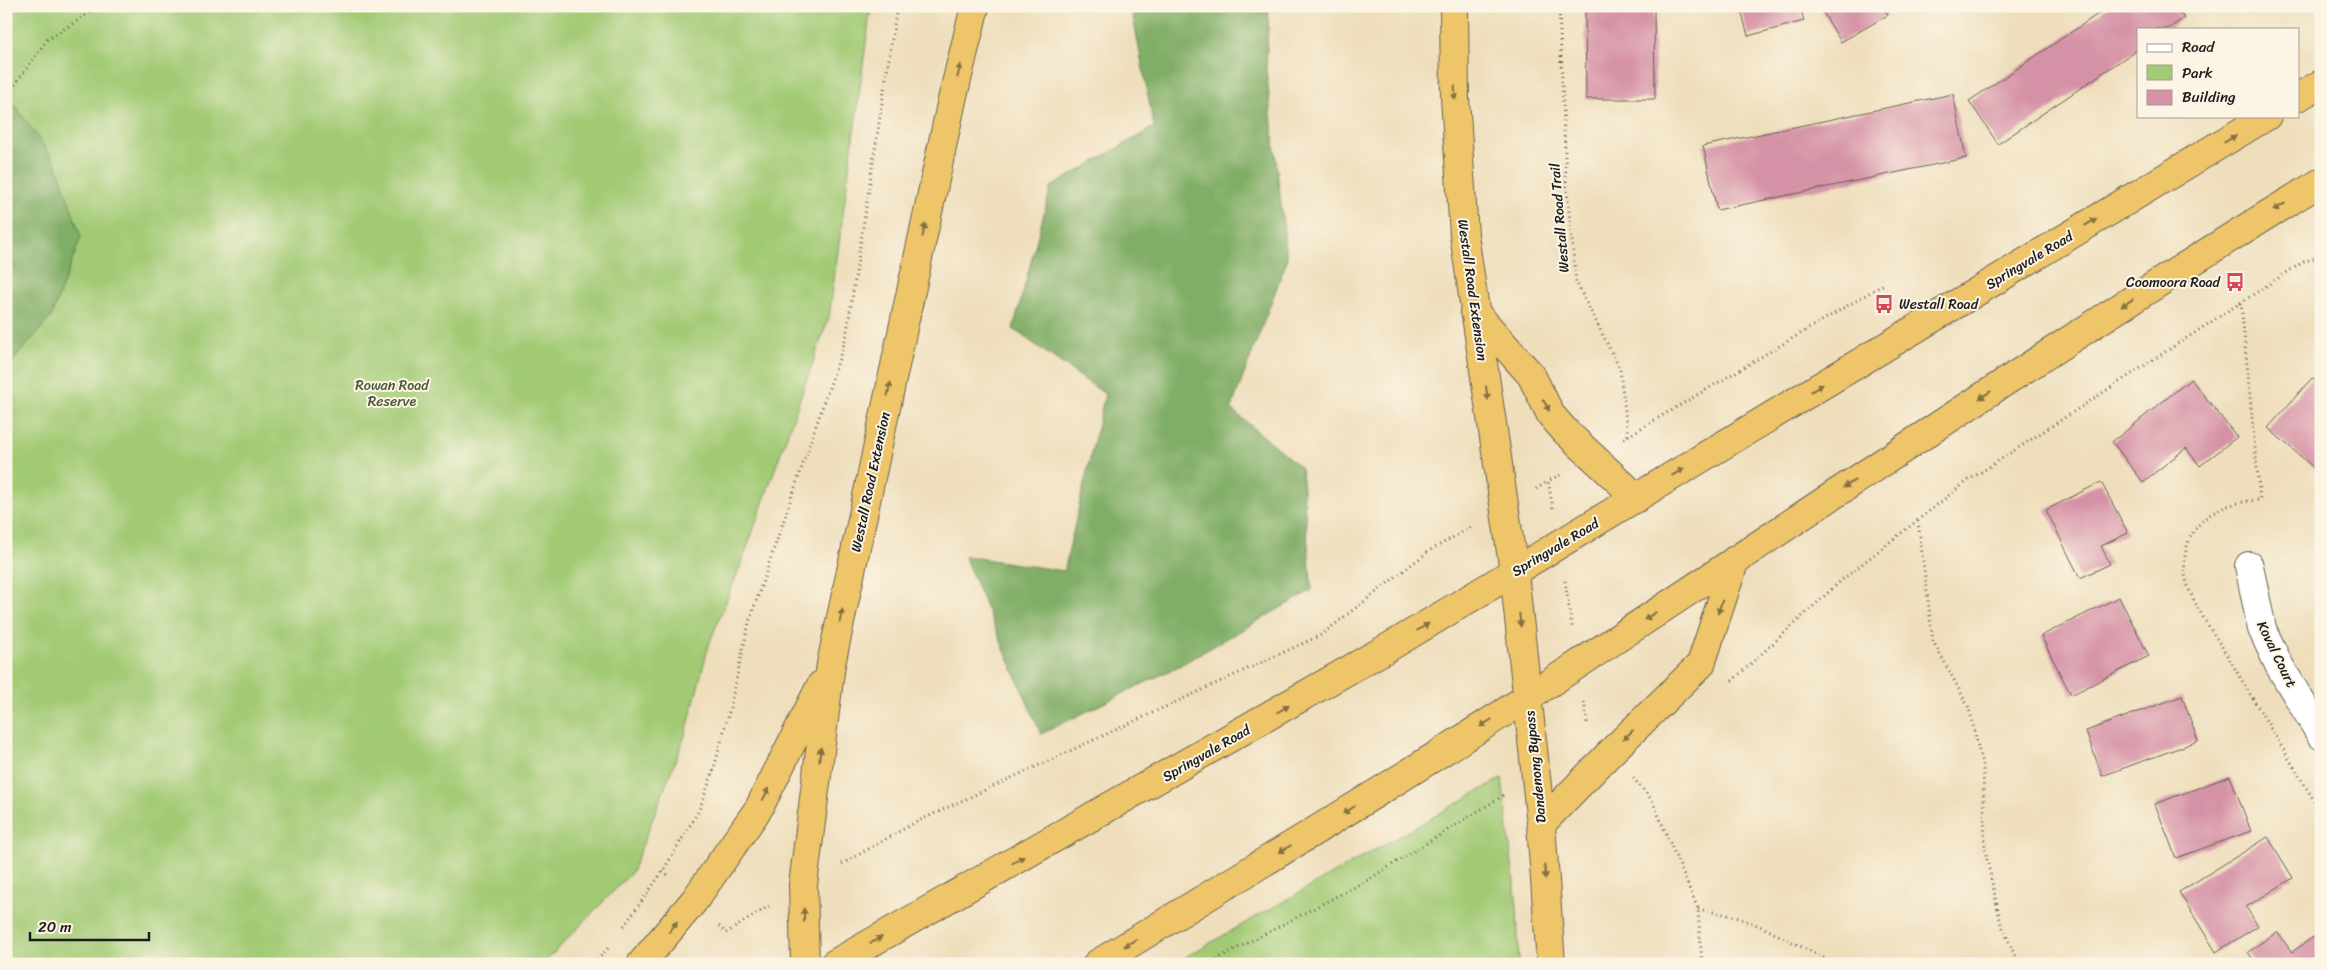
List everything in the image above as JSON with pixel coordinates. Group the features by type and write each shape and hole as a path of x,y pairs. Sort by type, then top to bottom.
{"highway":[{"name":"Westall Road Extension","path":"804,964 804,885 831,664 950,110 975,6"},
{"name":"Westall Road Extension","path":"1454,6 1458,170 1474,311 1514,572"},
{"path":"2300,96 2321,84"},
{"name":"Springvale Road","path":"834,964 1396,644 2264,118"},
{"path":"1097,964 1528,698 2025,368 2216,246 2321,182"},
{"path":"1474,311 1531,375 1551,414 1578,444 1636,498"},
{"path":"1541,824 1610,752 1701,664 1735,560"},
{"name":"Dandenong Bypass","path":"1514,572 1541,824 1551,964"},
{"path":"641,964 694,901 759,808 831,664"}],"street":[{"name":"Koval Court","path":"2250,566 2262,629 2279,665 2321,735"}],"path":[{"path":"6,97 47,40 100,6"},
{"path":"623,927 663,871 700,810 713,772 729,712 749,622 846,338 897,6"},
{"name":"Westall Road Trail","path":"1559,6 1566,180 1576,282 1620,369 1628,436"},
{"path":"1728,686 1843,579 1966,482 2303,262 2321,256"},
{"path":"1595,458 1628,436 1884,284"},
{"path":"663,871 726,933 804,885 914,823 1322,635 1429,551 1548,481"},
{"path":"1918,520 1933,641 1969,708 1983,768 1985,850 2001,924 2019,964"},
{"path":"1207,964 1366,882 1505,794"},
{"path":"1698,909 1733,916 1760,926 1836,964"},
{"path":"594,964 612,943"}],"green space":[{"name":"Rowan Road Reserve","path":"6,6 871,6 829,317 743,559 709,644 686,733 632,872 543,964 6,964"},
{"path":"1131,6 1269,6 1266,69 1287,260 1231,409 1301,468 1312,590 1177,667 1041,734 964,556 1064,571 1105,394 1013,329 1051,187 1154,127"},
{"path":"6,93 56,163 81,237 51,317 6,369"},
{"path":"1502,778 1517,907 1519,964 1173,964"}],"building":[{"path":"1585,6 1654,6 1655,99 1586,99"},
{"path":"1740,6 1800,6 1804,21 1748,36"},
{"path":"1831,6 1883,6 1888,15 1841,42 1822,11"},
{"path":"2110,6 2176,6 2184,18 2169,28 2137,28 2137,50 1998,144 1969,101"},
{"path":"1953,94 1966,158 1717,210 1703,146"},
{"path":"2312,378 2321,386 2321,474 2268,428"},
{"path":"2191,379 2237,437 2200,466 2186,448 2143,482 2112,442"},
{"path":"2101,482 2128,533 2101,546 2110,564 2080,578 2046,510"},
{"path":"2119,597 2149,656 2071,695 2041,636"},
{"path":"2182,696 2198,741 2102,776 2086,731"},
{"path":"2230,776 2251,831 2176,858 2155,804"},
{"path":"2268,837 2293,878 2246,907 2258,926 2216,952 2179,892"},
{"path":"2277,932 2292,952 2321,932 2321,964 2256,964 2248,952"}],"place":[{"name":"Coomoora Road","path":"2235,282"},
{"name":"Westall Road","path":"1884,304"}]}
